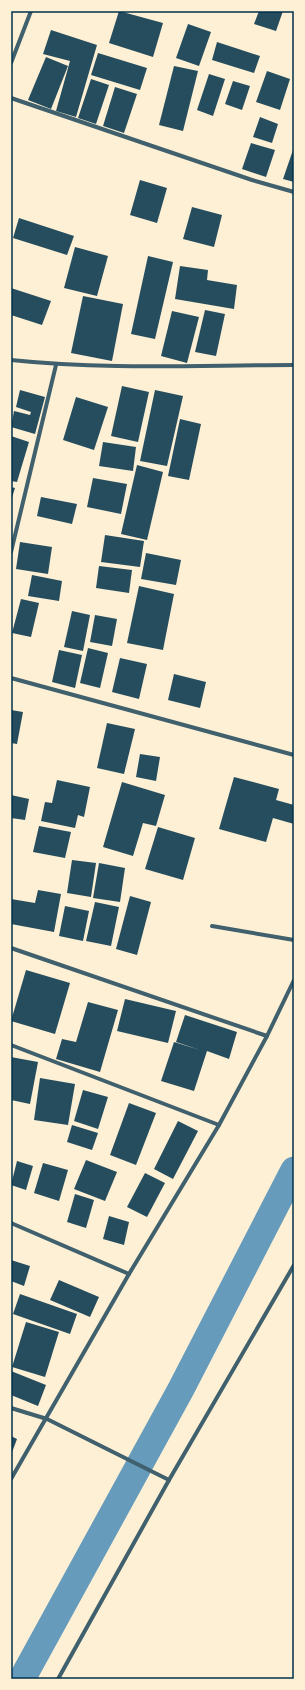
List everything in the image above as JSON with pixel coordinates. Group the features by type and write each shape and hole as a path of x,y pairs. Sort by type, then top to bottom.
{"street":[{"path":"11,63 31,11"},
{"path":"11,98 252,180 294,192"},
{"path":"11,360 56,365 168,368 206,365 294,365"},
{"path":"11,552 12,539 56,365"},
{"path":"11,678 294,755"},
{"path":"212,926 294,940"},
{"path":"11,948 267,1036"},
{"path":"11,1479 47,1419 129,1274 219,1125 267,1036 294,980"},
{"path":"11,1045 219,1125"},
{"path":"11,1222 129,1274"},
{"path":"58,1679 169,1480 294,1265"},
{"path":"11,1408 47,1419 169,1480"}],"building":[{"path":"119,11 163,23 153,57 109,43"},
{"path":"259,11 283,11 276,31 254,24"},
{"path":"188,24 211,32 199,66 176,58"},
{"path":"51,30 97,45 76,117 56,111 70,61 43,54"},
{"path":"217,42 260,56 254,73 212,60"},
{"path":"98,53 147,68 140,90 91,75"},
{"path":"46,57 68,66 51,109 28,100"},
{"path":"174,66 198,71 183,131 159,125"},
{"path":"267,71 290,79 280,110 256,102"},
{"path":"209,74 225,79 213,116 197,110"},
{"path":"91,79 109,85 96,124 78,118"},
{"path":"233,81 250,86 242,110 225,104"},
{"path":"115,87 137,94 124,133 103,126"},
{"path":"260,117 278,124 272,143 253,137"},
{"path":"251,143 275,150 266,177 242,169"},
{"path":"294,147 294,182 283,179"},
{"path":"140,180 167,188 157,223 130,215"},
{"path":"192,207 222,215 214,247 183,239"},
{"path":"19,218 74,236 67,255 13,238"},
{"path":"75,247 108,256 97,296 64,288"},
{"path":"148,256 173,262 155,339 131,334"},
{"path":"180,266 208,270 207,280 237,285 234,309 175,299"},
{"path":"11,288 51,301 42,325 11,315"},
{"path":"83,296 123,304 112,361 71,353"},
{"path":"205,310 225,314 216,356 195,352"},
{"path":"172,311 199,317 187,363 161,356"},
{"path":"122,386 149,392 138,442 111,436"},
{"path":"20,390 45,397 35,434 11,427 14,411 30,415 31,412 16,407"},
{"path":"155,390 183,396 167,466 140,461"},
{"path":"76,397 108,407 94,450 63,440"},
{"path":"180,419 201,424 189,480 168,476"},
{"path":"11,436 29,442 17,482 11,481"},
{"path":"103,442 136,447 133,471 99,466"},
{"path":"137,465 163,472 147,540 121,534"},
{"path":"93,478 127,484 121,514 87,507"},
{"path":"11,487 15,488 11,501"},
{"path":"41,497 77,504 72,524 37,516"},
{"path":"105,535 144,541 140,567 101,562"},
{"path":"20,542 52,547 48,574 16,569"},
{"path":"146,553 181,560 176,585 141,579"},
{"path":"99,566 132,570 129,593 96,588"},
{"path":"32,575 62,581 59,601 28,596"},
{"path":"139,586 174,594 163,650 127,643"},
{"path":"21,599 39,603 31,637 12,633"},
{"path":"72,611 90,615 83,651 64,647"},
{"path":"95,615 117,619 112,646 90,642"},
{"path":"88,648 108,653 100,688 80,683"},
{"path":"59,650 82,655 75,688 52,682"},
{"path":"120,658 147,664 139,699 112,692"},
{"path":"174,674 206,682 200,708 168,700"},
{"path":"11,710 23,712 17,744 11,743"},
{"path":"107,723 135,729 124,774 97,768"},
{"path":"140,754 160,757 156,781 136,777"},
{"path":"234,777 279,789 276,800 294,805 294,824 273,818 266,842 219,829"},
{"path":"57,780 90,787 84,817 78,815 75,828 41,821 45,802 52,803"},
{"path":"122,782 165,795 156,826 143,823 133,856 103,847"},
{"path":"11,795 29,799 25,820 11,818"},
{"path":"39,826 71,832 65,858 33,852"},
{"path":"158,827 195,838 183,880 145,869"},
{"path":"72,860 96,863 91,897 67,893"},
{"path":"99,863 125,868 120,902 93,898"},
{"path":"38,890 61,894 54,932 11,924 11,899 35,903"},
{"path":"130,896 151,902 137,955 116,949"},
{"path":"95,902 119,907 111,946 86,941"},
{"path":"65,906 89,911 83,941 59,936"},
{"path":"26,970 70,983 55,1034 11,1021"},
{"path":"125,999 176,1011 168,1043 117,1031"},
{"path":"88,1002 118,1010 100,1072 56,1059 62,1039 76,1042"},
{"path":"185,1015 237,1032 229,1059 207,1051 194,1091 161,1081 174,1042 200,1050 176,1042"},
{"path":"11,1057 38,1062 30,1104 11,1100"},
{"path":"40,1078 75,1084 68,1125 34,1120"},
{"path":"83,1090 108,1097 98,1129 74,1121"},
{"path":"129,1103 156,1113 136,1165 110,1155"},
{"path":"178,1121 198,1131 173,1179 154,1169"},
{"path":"72,1125 98,1133 92,1150 67,1142"},
{"path":"86,1160 117,1172 105,1201 74,1189"},
{"path":"17,1161 33,1166 26,1190 11,1185"},
{"path":"43,1163 68,1170 59,1201 34,1193"},
{"path":"145,1173 165,1183 147,1217 127,1207"},
{"path":"75,1194 94,1200 86,1228 67,1222"},
{"path":"109,1216 129,1222 124,1245 103,1239"},
{"path":"11,1260 30,1266 24,1286 11,1281"},
{"path":"59,1280 99,1297 90,1317 50,1300"},
{"path":"20,1294 77,1314 70,1334 13,1314"},
{"path":"26,1322 59,1332 45,1377 12,1367"},
{"path":"11,1371 46,1385 38,1406 11,1395"},
{"path":"11,1436 17,1439 11,1455"}],"waterway":[{"path":"22,1679 181,1389 294,1170"}]}
